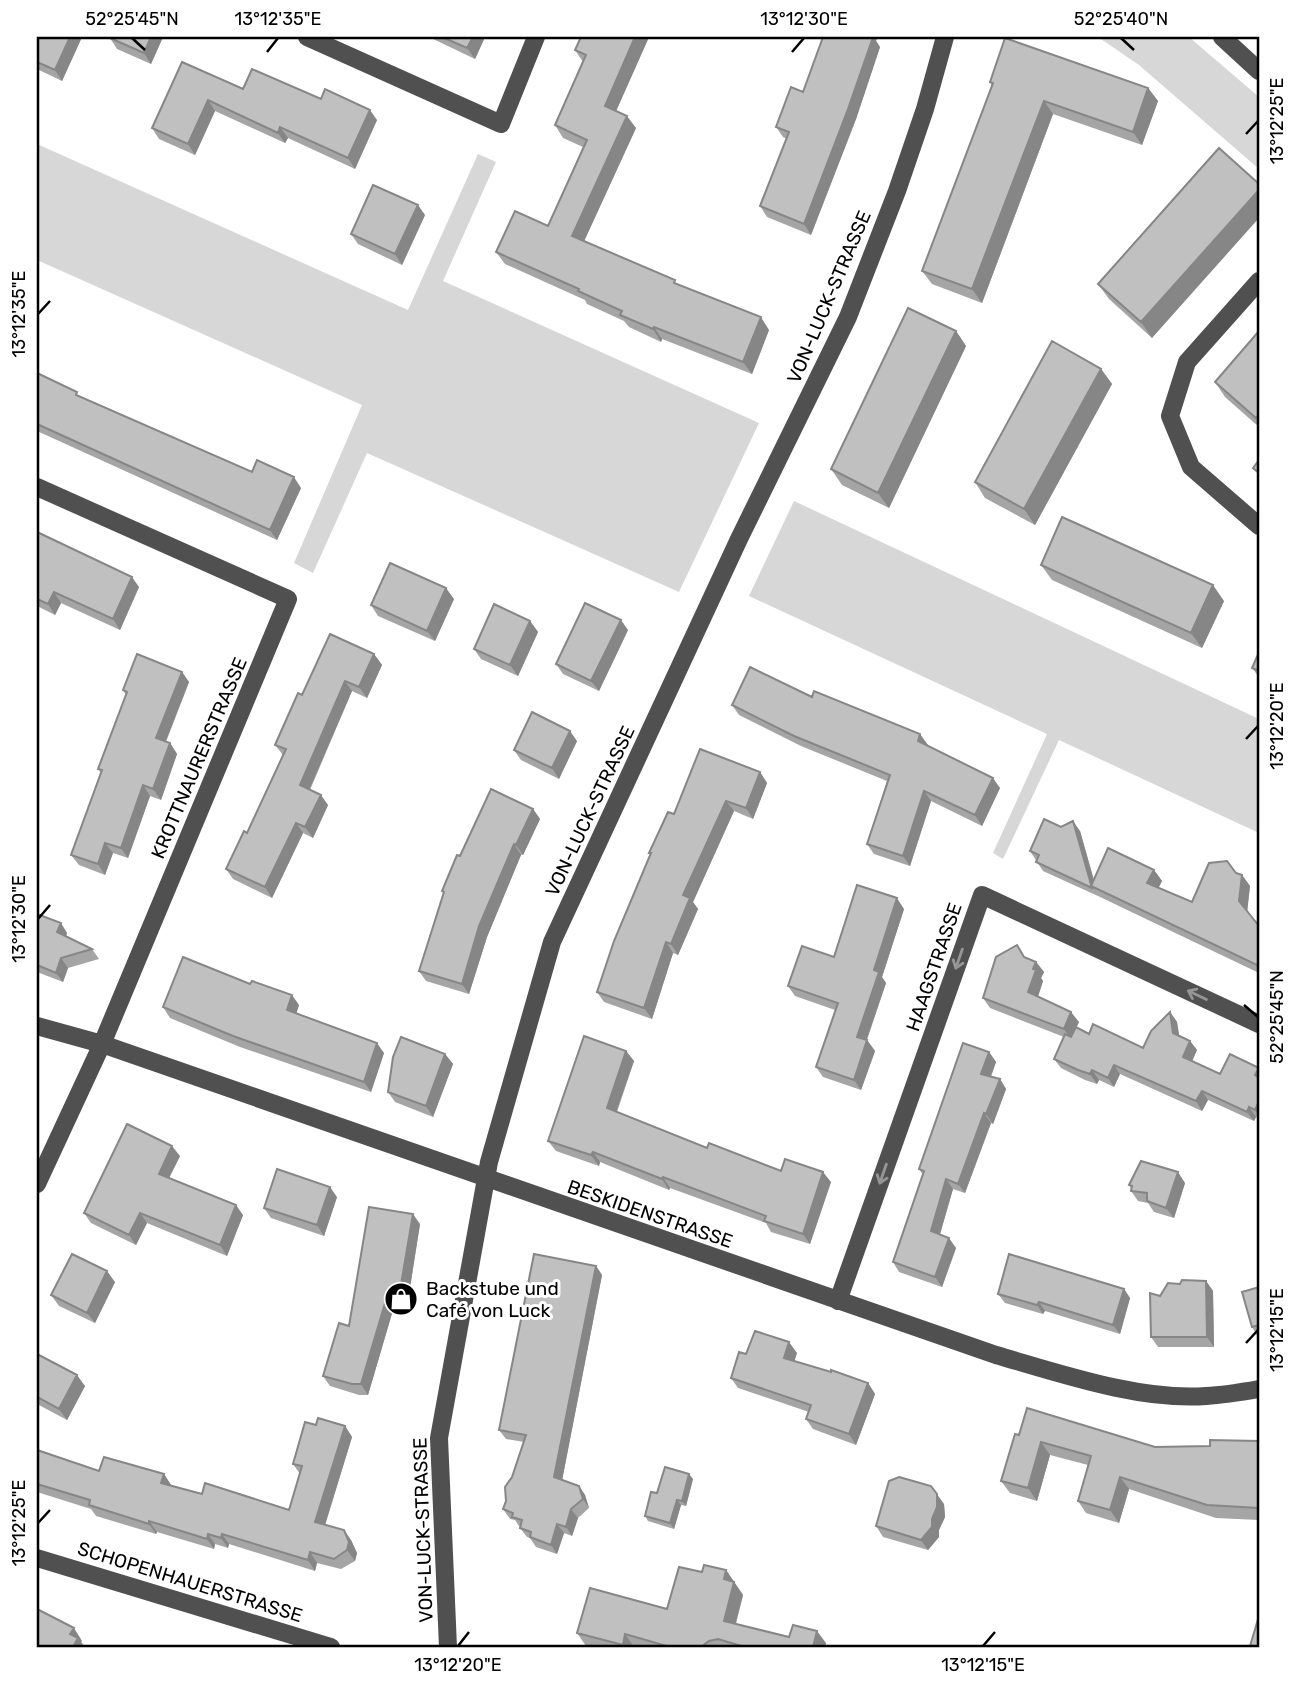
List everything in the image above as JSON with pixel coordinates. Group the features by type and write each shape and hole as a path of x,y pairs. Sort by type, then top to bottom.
{"street":[{"path":"307,37 501,124 536,37"},
{"name":"VON-LUCK-STRASSE","path":"448,1647 439,1438 486,1179 552,942 734,549 848,317 905,167 945,37"},
{"path":"1222,37 1259,71"},
{"path":"1259,281 1187,362 1170,416 1191,467 1259,526"},
{"name":"KROTTNAURERSTRASSE","path":"37,487 288,600 102,1044 37,1184"},
{"name":"HAAGSTRASSE","path":"838,1301 982,895 1259,1024"},
{"name":"BESKIDENSTRASSE","path":"37,1026 102,1044 996,1355 1107,1385 1159,1394 1204,1396 1259,1390"},
{"name":"SCHOPENHAUERSTRASSE","path":"37,1558 331,1647"}],"shaded area":[{"path":"1098,37 1189,37 1259,97 1259,169 1139,65"},
{"path":"37,144 408,310 478,154 496,162 443,281 759,423 679,592 367,453 313,573 294,563 362,405 37,260"},
{"path":"794,501 1259,719 1259,833 1059,740 1003,859 993,853 1047,734 749,596"}],"building":[{"path":"37,37 70,37 55,70 37,62"},
{"path":"110,37 151,37 144,53"},
{"path":"442,37 473,37 467,48"},
{"path":"581,37 635,37 605,106 627,116 572,236 675,280 674,283 761,317 743,362 620,315 622,311 578,291 579,289 496,252 515,211 548,226 587,140 555,125 586,55 575,50"},
{"path":"823,37 873,37 804,224 760,206 789,132 776,127 791,87 803,92"},
{"path":"1005,38 1148,88 1133,132 1044,101 972,289 922,271 993,83 990,82"},
{"path":"182,62 243,89 252,69 321,99 325,89 370,110 348,158 280,127 278,133 208,100 188,144 152,128"},
{"path":"1219,148 1259,184 1259,190 1141,322 1098,284"},
{"path":"373,185 418,205 395,254 351,234"},
{"path":"908,308 956,331 878,493 831,469"},
{"path":"1259,331 1259,414 1256,418 1215,382"},
{"path":"1052,341 1101,369 1024,509 975,482"},
{"path":"37,373 77,392 76,395 252,472 257,460 294,477 270,530 37,424"},
{"path":"1259,460 1259,473 1253,468"},
{"path":"1062,517 1213,585 1191,633 1041,565"},
{"path":"37,532 132,577 113,619 54,592 48,604 37,599"},
{"path":"390,563 446,588 427,631 371,605"},
{"path":"585,603 621,620 591,681 556,664"},
{"path":"494,604 530,621 510,665 474,649"},
{"path":"330,634 374,654 359,687 345,681 300,785 321,795 305,827 296,823 265,887 226,869 244,831 247,833 286,749 275,745 298,693 302,695"},
{"path":"1259,652 1259,671 1252,668"},
{"path":"137,654 182,672 156,738 170,743 153,789 143,785 121,848 105,843 98,864 71,855 102,770 98,769 127,692 123,690"},
{"path":"750,667 812,697 814,691 920,734 918,741 993,778 975,815 924,791 903,856 867,844 890,775 794,736 732,705"},
{"path":"532,712 570,731 552,768 514,750"},
{"path":"700,749 760,772 746,808 726,801 683,895 690,898 671,944 666,942 644,1008 597,992 649,853 668,812 674,814"},
{"path":"491,789 533,809 516,845 514,844 479,926 462,984 419,971 444,892 442,891"},
{"path":"1044,819 1061,827 1073,821 1092,888 1036,862 1039,855 1030,851"},
{"path":"1108,848 1154,870 1147,883 1192,902 1209,863 1227,861 1236,873 1242,875 1239,901 1259,926 1259,966 1091,886"},
{"path":"857,885 897,898 874,970 879,972 857,1037 867,1040 854,1080 816,1067 838,1003 788,986 802,946 834,957"},
{"path":"37,914 61,923 57,932 92,949 61,958 56,973 37,965"},
{"path":"1017,945 1024,957 1036,962 1028,992 1071,1012 1064,1029 983,998 996,957"},
{"path":"183,957 250,984 252,981 292,995 287,1010 377,1043 364,1082 233,1036 163,1007"},
{"path":"1170,1012 1173,1033 1190,1041 1183,1057 1220,1074 1230,1054 1259,1068 1255,1075 1259,1078 1259,1101 1255,1110 1249,1107 1247,1112 1202,1091 1196,1101 1114,1065 1108,1078 1092,1070 1090,1074 1078,1070 1054,1059 1065,1034 1071,1037 1076,1027 1089,1034 1093,1024 1143,1048 1151,1031"},
{"path":"584,1036 626,1051 607,1108 707,1148 709,1143 781,1171 785,1159 823,1172 803,1234 764,1221 766,1216 663,1177 662,1179 593,1152 591,1155 548,1141"},
{"path":"401,1037 445,1054 426,1106 388,1092 393,1057"},
{"path":"963,1043 989,1052 981,1074 1000,1079 986,1114 984,1113 958,1184 946,1179 931,1231 949,1238 935,1277 893,1262 924,1171 919,1169"},
{"path":"127,1124 172,1146 159,1174 236,1205 220,1245 140,1213 129,1235 84,1213"},
{"path":"1141,1161 1178,1172 1166,1208 1147,1201 1147,1193 1131,1191 1132,1186 1129,1185"},
{"path":"277,1169 330,1187 317,1225 264,1208"},
{"path":"369,1207 413,1214 398,1302 386,1300 361,1384 352,1384 323,1376 339,1323 349,1326"},
{"path":"72,1254 107,1271 87,1313 51,1295"},
{"path":"534,1254 596,1266 554,1477 579,1486 583,1499 571,1509 566,1527 557,1524 551,1545 530,1537 531,1532 520,1528 522,1520 512,1517 513,1513 503,1509 506,1501 505,1487 512,1477 526,1435 499,1430"},
{"path":"1009,1254 1124,1289 1113,1325 1039,1302 1037,1305 998,1294"},
{"path":"1182,1280 1206,1281 1207,1337 1151,1337 1150,1293 1160,1296 1168,1283 1180,1284"},
{"path":"1259,1287 1259,1325 1252,1327 1242,1292"},
{"path":"755,1331 789,1342 784,1358 868,1383 849,1434 806,1419 811,1405 731,1378 739,1352 746,1354"},
{"path":"37,1354 77,1375 59,1409 37,1397"},
{"path":"1027,1408 1155,1447 1210,1446 1210,1440 1259,1441 1259,1508 1207,1505 1120,1477 1110,1510 1078,1501 1091,1456 1041,1442 1028,1488 1001,1481 1015,1434 1019,1435"},
{"path":"318,1418 345,1426 315,1522 344,1530 349,1542 347,1550 334,1559 310,1552 308,1560 222,1534 221,1538 208,1534 207,1539 89,1505 90,1500 37,1484 37,1450 99,1471 104,1457 164,1474 161,1483 202,1494 205,1483 289,1510 302,1466 293,1464 305,1422 316,1425"},
{"path":"665,1467 689,1474 682,1501 677,1500 670,1523 645,1516 651,1492 657,1493"},
{"path":"899,1477 931,1486 937,1494 932,1527 921,1540 876,1526 889,1481"},
{"path":"704,1565 726,1570 724,1579 734,1582 724,1621 789,1637 793,1625 817,1631 813,1647 745,1647 718,1639 701,1647 670,1647 625,1634 623,1645 577,1633 590,1588 667,1609 679,1567 702,1572"},
{"path":"37,1609 74,1628 70,1634 78,1638 73,1647 37,1647"},
{"path":"1259,1616 1259,1647 1250,1646"}],"place":[{"name":"Backstube und Café von Luck","path":"401,1299"}]}
